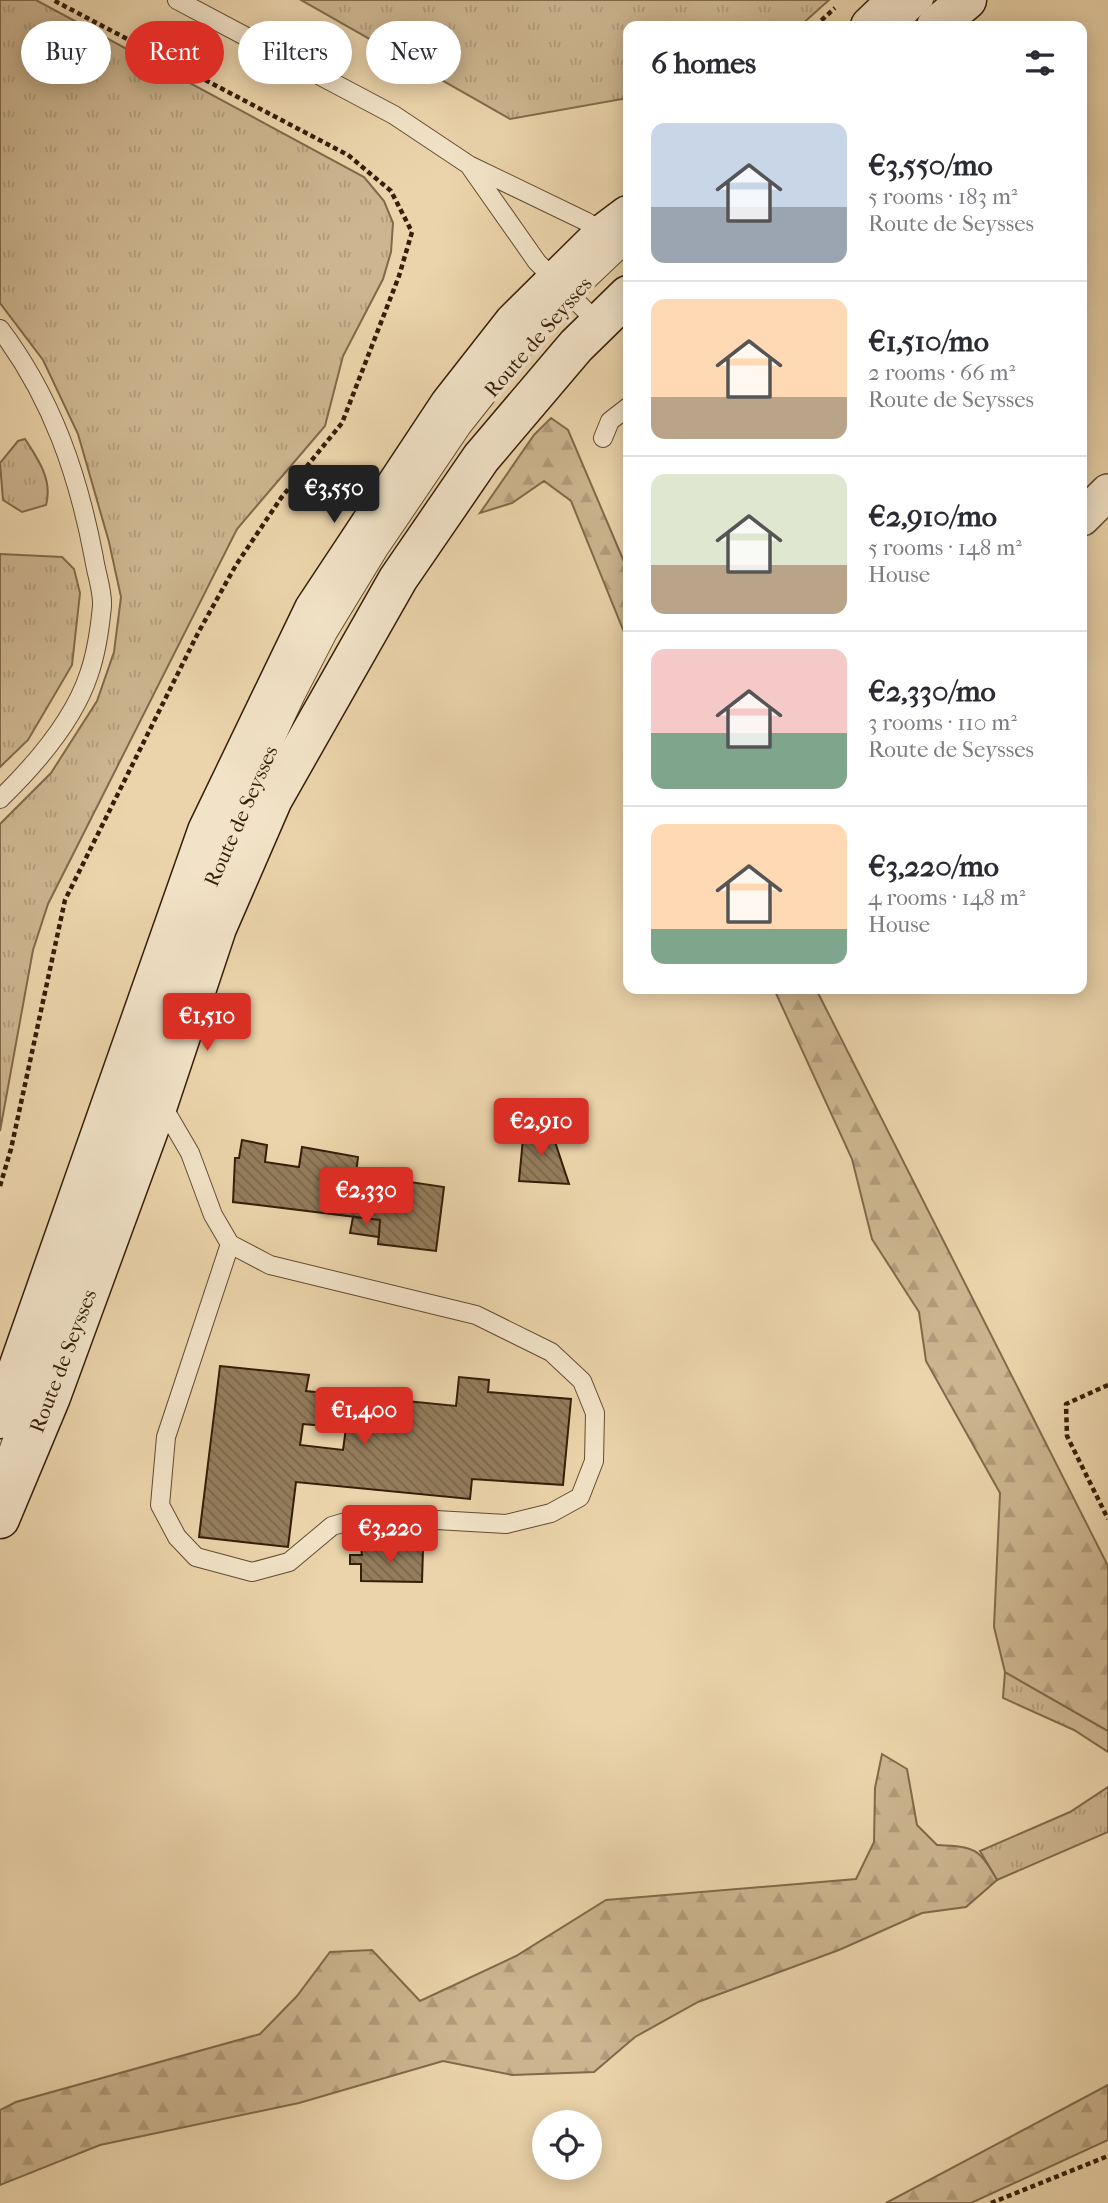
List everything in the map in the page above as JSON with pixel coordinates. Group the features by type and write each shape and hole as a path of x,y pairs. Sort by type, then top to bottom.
{"main road":[{"path":"875,21 897,0"},
{"path":"942,21 967,0"},
{"name":"Route de Seysses","path":"0,1518 51,1397 138,1094 207,831 314,609 449,405 514,322 562,288 622,239"},
{"name":"Route de Seysses","path":"0,1419 138,1094 280,788 398,579 481,458 576,346 623,300"}],"street":[{"path":"1087,513 1108,492"}],"lane":[{"path":"177,0 394,115 469,165 622,239"},
{"path":"901,21 924,0"},
{"path":"469,165 537,262 599,324"},
{"name":"Route de Seysses","path":"0,1471 138,1094 219,860 328,633 415,493 562,288"},
{"path":"0,329 21,356 66,445 89,531 102,604 89,674 72,709 25,775 0,799"},
{"path":"603,439 610,421 623,411"},
{"path":"138,1094 169,1117 190,1153 213,1215 230,1244 270,1265 476,1315 551,1352 582,1381 595,1413 594,1461 580,1497 551,1513 506,1524 366,1516 332,1526 289,1562 252,1572 196,1557 177,1537 160,1505 166,1437 230,1244"}],"path":[{"path":"0,1186 11,1149 65,900 198,633 236,565 281,498 342,423 399,276 412,232 391,191 348,155 53,0"},
{"path":"820,21 843,0"},
{"path":"1108,1385 1066,1404 1067,1436 1108,1519"},
{"path":"991,2203 1108,2156"}],"green space":[{"path":"0,0 36,0 75,21 21,21 21,84 111,84 111,40 125,48 125,84 192,84 364,177 384,201 393,223 391,252 383,279 343,356 325,426 237,529 48,904 33,950 0,1131 0,824 51,773 97,701 114,652 121,597 109,542 78,434 43,360 0,303"},
{"path":"301,0 829,0 806,21 623,21 623,99 510,119 449,84 461,84 461,21 366,21 366,37 352,29 352,21 338,21"},
{"path":"551,418 568,430 623,559 623,630 571,501 544,481 512,503 480,513 534,435"},
{"path":"25,439 43,470 48,496 46,505 22,512 3,500 0,463 18,441"},
{"path":"0,554 62,557 74,569 80,593 72,665 28,740 0,767"},
{"path":"776,994 819,994 1108,1566 1108,1731 1005,1672 994,1627 1000,1493 926,1361 919,1312 872,1239 852,1159"},
{"path":"1005,1672 1108,1731 1108,1752 1074,1730 1003,1698"},
{"path":"882,1754 907,1769 917,1825 937,1845 968,1848 980,1855 997,1880 966,1907 922,1913 839,1950 698,2002 635,2037 594,2072 512,2075 443,2061 299,2103 100,2145 0,2185 0,2110 16,2102 260,2034 297,1996 330,1952 372,1950 420,2001 516,1956 606,1900 856,1879 874,1842 875,1788"},
{"path":"1108,1787 1108,1832 997,1880 980,1851 1070,1812"},
{"path":"1108,2085 1108,2140 971,2203 886,2203"}],"building":[{"path":"524,1128 551,1130 569,1184 519,1181"},
{"path":"242,1140 267,1145 265,1162 299,1167 302,1147 358,1157 356,1174 444,1187 436,1251 378,1244 380,1220 233,1202 235,1158 239,1158"},
{"path":"353,1217 380,1220 379,1237 350,1233"},
{"path":"220,1366 309,1375 306,1391 456,1406 459,1377 489,1380 488,1392 571,1399 563,1485 472,1479 470,1499 296,1482 288,1547 199,1537","holes":["303,1424 346,1428 343,1450 300,1445"]},
{"path":"361,1548 423,1549 422,1582 361,1581 361,1564 350,1564 350,1555 362,1555"}]}
